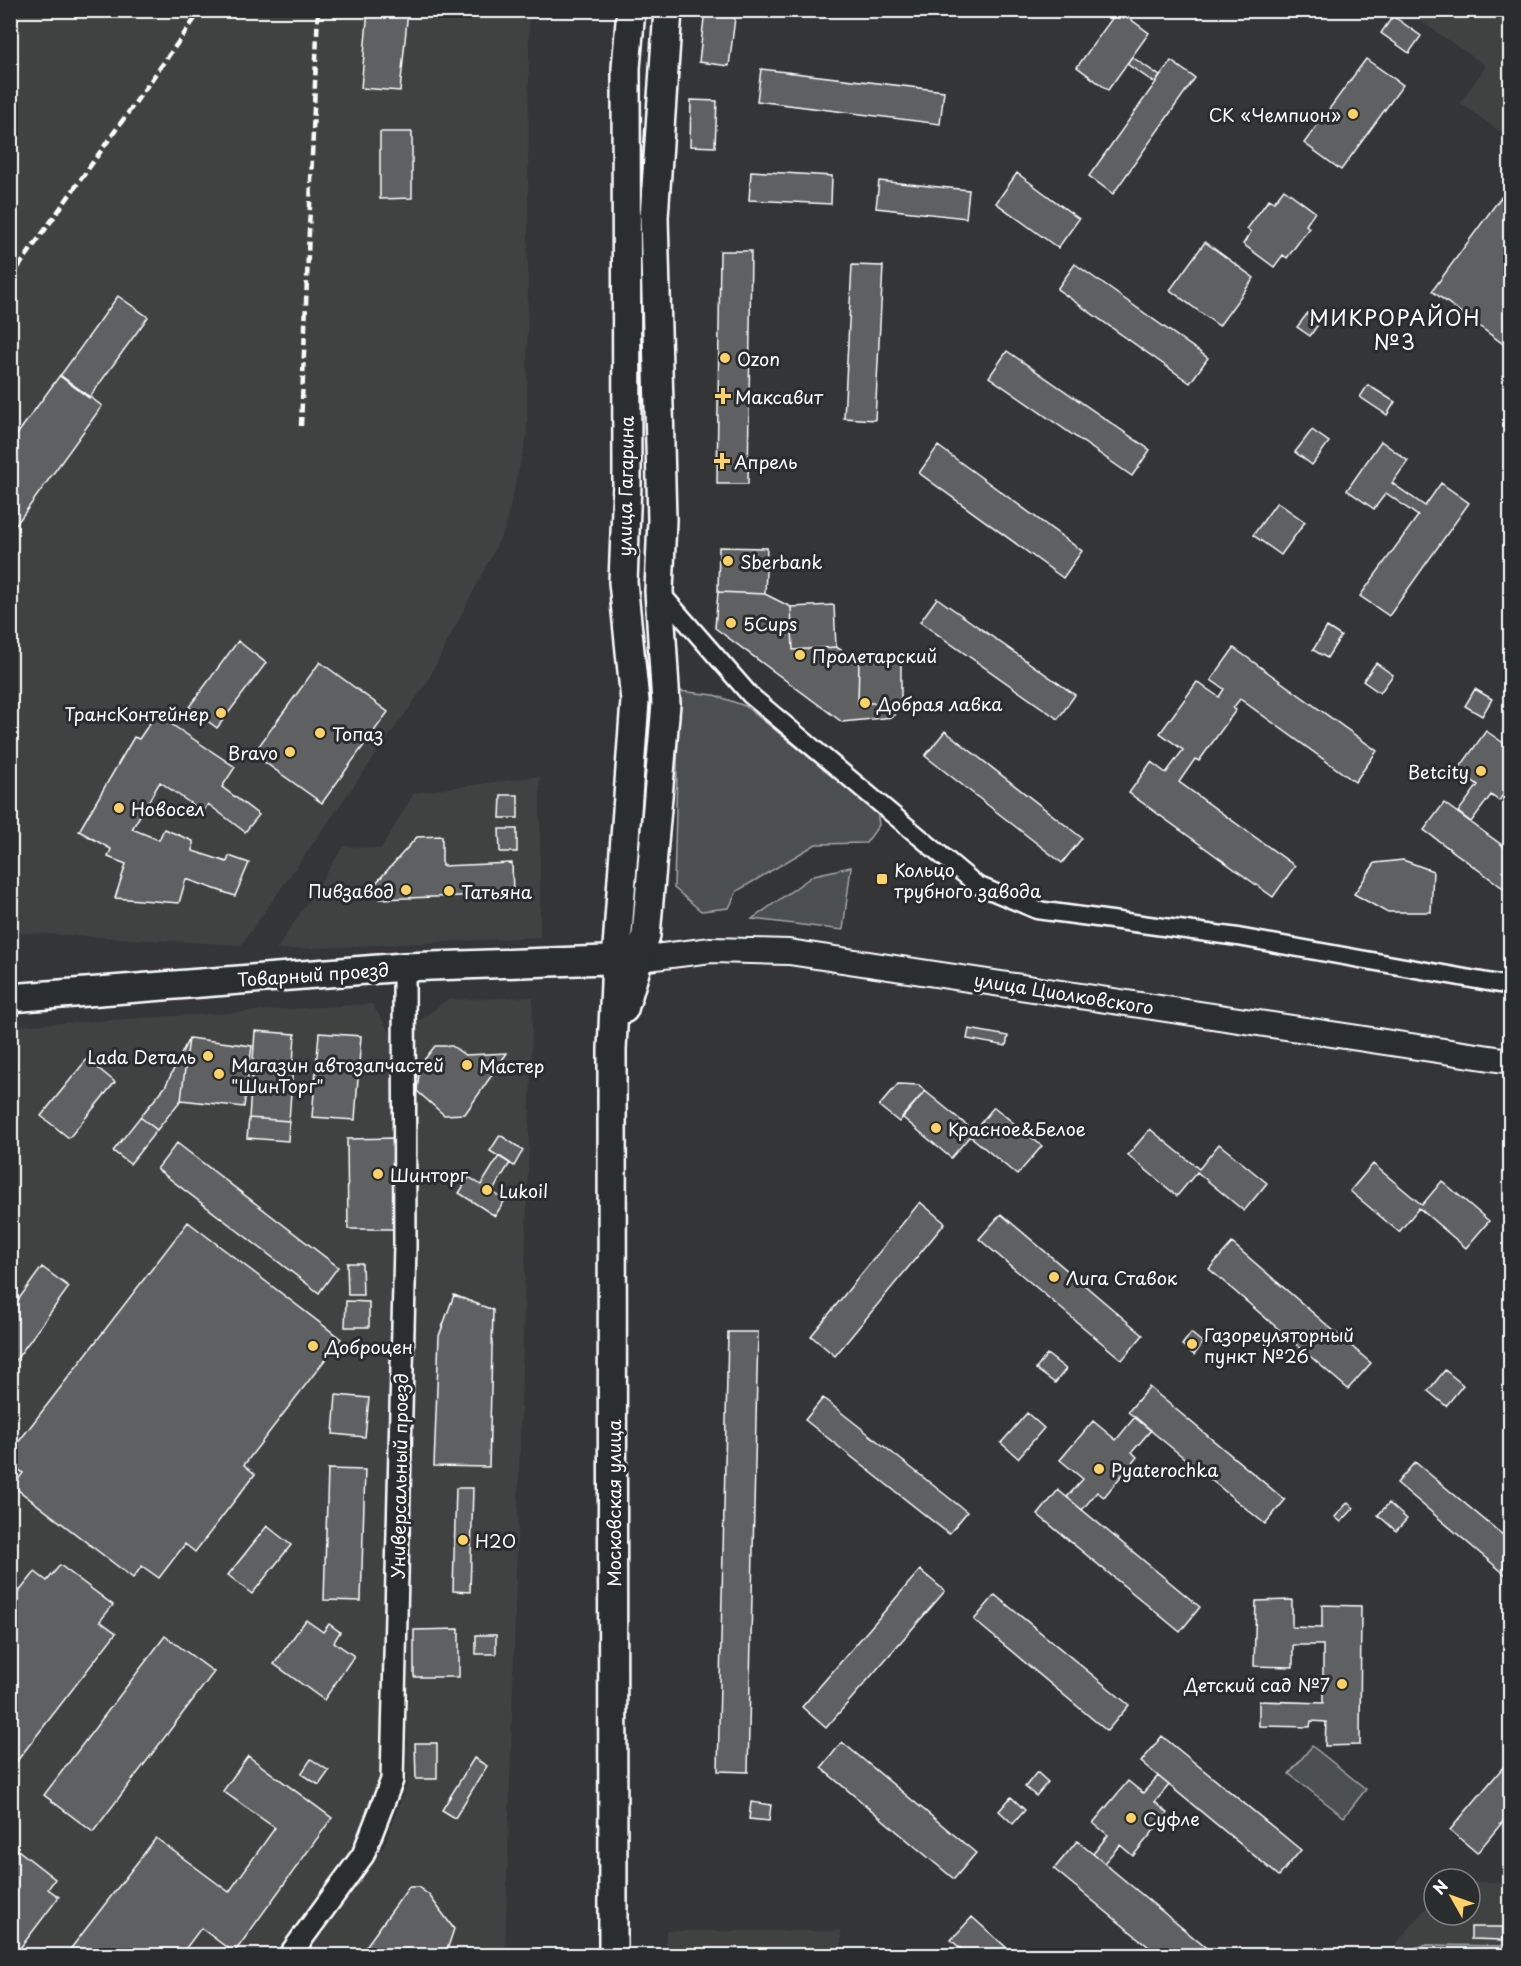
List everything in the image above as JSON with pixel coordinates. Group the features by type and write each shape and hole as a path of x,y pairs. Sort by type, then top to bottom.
{"main road":[{"name":"улица Гагарина","path":"628,960 635,701 623,582 627,484 626,68 631,10"},
{"name":"улица Гагарина","path":"628,960 646,935 666,704 659,591 662,520 654,217 668,10"},
{"name":"улица Циолковского","path":"628,960 711,950 789,952 1510,1061"},
{"name":"Товарный проезд","path":"10,998 404,967 628,960"},
{"name":"Московская улица","path":"613,1956 615,1822 612,1050 628,960"}],"street":[{"path":"659,591 750,695 977,885 1037,910 1238,938 1510,986"},
{"name":"Универсальный проезд","path":"289,1956 363,1855 392,1780 405,1245 404,967"}],"shaded area":[{"path":"10,11 529,11 527,435 504,531 426,684 241,945 11,932"},
{"path":"1406,11 1510,11 1510,138 1460,103 1486,66"},
{"path":"679,691 714,695 745,706 877,811 879,825 866,843 816,844 737,891 729,908 701,911 674,888"},
{"path":"540,776 540,937 276,950 344,846 381,849 414,793"},
{"path":"851,867 843,930 752,919 814,875"},
{"path":"533,997 505,1955 302,1956 384,1846 407,1784 413,1025 447,1000"},
{"path":"372,1004 397,1043 390,1740 370,1818 356,1854 280,1955 11,1956 11,1026"},
{"path":"1312,1746 1366,1789 1344,1817 1289,1774"},
{"path":"1482,1882 1510,1883 1510,1955 1386,1956 1422,1913 1422,1927 1482,1927"},
{"path":"666,1931 841,1931 841,1955 666,1955"},
{"path":"1427,1945 1510,1946 1510,1955 1398,1955 1401,1951"}],"building":[{"path":"368,10 408,10 400,91 361,88"},
{"path":"705,10 736,10 729,66 699,62"},
{"path":"1118,10 1149,33 1108,90 1077,67"},
{"path":"1393,16 1421,36 1409,53 1381,33"},
{"path":"1132,57 1160,76 1155,83 1127,64"},
{"name":"СК «Чемпион»","path":"1366,59 1403,85 1341,170 1304,143"},
{"path":"1171,61 1195,78 1113,194 1089,176"},
{"path":"761,69 944,91 940,124 757,101"},
{"path":"691,100 717,101 715,147 690,146"},
{"path":"380,132 412,132 412,198 380,199"},
{"path":"751,171 832,176 831,204 749,200"},
{"path":"1017,173 1079,219 1058,248 996,203"},
{"path":"879,181 969,190 966,218 876,208"},
{"path":"1284,189 1315,212 1306,225 1309,228 1287,258 1283,255 1274,267 1243,244 1251,232 1247,229 1269,199 1274,202"},
{"path":"1501,197 1510,204 1510,349 1432,291"},
{"path":"1205,242 1254,278 1219,326 1170,290"},
{"path":"720,251 751,251 748,484 717,484"},
{"path":"1075,264 1208,358 1190,383 1057,289"},
{"path":"852,265 883,266 875,420 844,418"},
{"path":"118,296 148,317 89,398 60,376"},
{"path":"1310,310 1322,319 1310,336 1297,327"},
{"path":"1007,351 1150,450 1132,476 989,377"},
{"path":"60,375 102,406 10,533 10,444"},
{"path":"1368,385 1395,402 1387,415 1360,397"},
{"path":"1312,430 1329,442 1312,465 1295,452"},
{"path":"1381,441 1408,461 1392,483 1425,506 1441,483 1469,503 1389,616 1360,596 1418,516 1386,493 1374,509 1347,490"},
{"path":"938,446 1082,551 1063,578 919,473"},
{"path":"1277,502 1305,522 1281,555 1253,535"},
{"path":"719,547 767,548 765,594 718,592"},
{"name":"Пролетарский","path":"718,592 765,594 791,607 793,650 836,647 859,660 858,703 901,703 893,717 842,722 715,628"},
{"path":"937,598 1075,695 1058,719 920,622"},
{"path":"834,605 836,647 793,650 791,607"},
{"path":"1327,627 1341,636 1327,658 1313,650"},
{"path":"238,641 266,663 217,728 189,707"},
{"path":"1234,648 1377,751 1355,782 1240,699 1233,708 1236,710 1199,761 1195,759 1179,782 1295,866 1273,897 1129,793 1151,762 1166,773 1183,750 1160,733 1197,682 1219,697 1224,689 1211,680"},
{"path":"859,660 901,660 901,703 858,703"},
{"name":"Топаз","path":"320,662 388,712 322,803 253,754"},
{"path":"1376,663 1393,675 1380,693 1363,681"},
{"path":"1475,689 1492,699 1482,716 1465,706"},
{"name":"Новосел","path":"156,714 235,767 222,787 259,815 245,832 208,804 203,812 160,782 132,829 159,840 164,829 193,841 193,851 227,862 229,856 249,863 235,896 186,879 179,903 115,898 126,864 108,857 111,849 79,831 134,737 139,739"},
{"path":"945,731 1082,838 1062,863 925,756"},
{"path":"1486,731 1508,746 1510,742 1510,784 1499,801 1491,795 1471,822 1458,812 1478,785 1458,770"},
{"path":"501,795 518,795 518,818 500,818"},
{"path":"1444,803 1510,851 1510,893 1424,830"},
{"path":"499,829 517,829 517,852 500,852"},
{"path":"442,836 442,866 512,863 513,894 380,899 376,883 417,837"},
{"path":"1403,860 1433,871 1431,912 1386,912 1354,894 1375,863"},
{"path":"969,1029 1008,1036 1006,1046 967,1039"},
{"path":"255,1031 295,1034 289,1121 249,1118"},
{"path":"319,1033 361,1036 355,1120 312,1117"},
{"path":"189,1038 252,1046 244,1107 181,1100"},
{"path":"189,1038 181,1100 157,1130 140,1117 165,1087"},
{"path":"435,1046 452,1046 465,1055 507,1053 465,1114 444,1115 417,1091 420,1065"},
{"path":"87,1059 115,1082 69,1138 41,1116"},
{"path":"898,1084 919,1085 925,1091 899,1122 879,1106"},
{"path":"925,1091 974,1131 994,1107 1042,1146 1017,1175 970,1136 951,1158 902,1117"},
{"path":"140,1117 157,1130 130,1164 113,1151"},
{"path":"249,1118 289,1121 288,1141 247,1138"},
{"path":"1150,1129 1199,1169 1219,1144 1267,1183 1244,1211 1197,1172 1177,1196 1128,1155"},
{"path":"500,1135 523,1150 514,1166 490,1151"},
{"path":"394,1138 394,1229 348,1229 347,1139"},
{"path":"177,1143 338,1267 319,1293 157,1169"},
{"path":"499,1156 510,1163 492,1192 505,1200 495,1216 459,1193 469,1177 481,1185"},
{"path":"1373,1164 1422,1205 1442,1181 1489,1221 1466,1248 1419,1208 1399,1232 1350,1191"},
{"path":"920,1202 945,1223 835,1356 811,1336"},
{"path":"1001,1214 1143,1335 1122,1360 979,1239"},
{"path":"188,1222 341,1339 244,1465 255,1474 195,1552 185,1544 159,1578 142,1566 133,1578 13,1486 23,1473 10,1463 10,1453"},
{"path":"1232,1243 1371,1363 1348,1389 1209,1269"},
{"path":"347,1263 362,1263 363,1295 348,1295"},
{"path":"42,1267 69,1287 10,1368 10,1311"},
{"path":"454,1295 493,1310 489,1467 434,1466 439,1336"},
{"path":"346,1301 369,1302 369,1327 345,1327"},
{"path":"728,1332 758,1332 748,1772 718,1771"},
{"name":"Газореуляторный пункт №26","path":"1191,1333 1203,1343 1194,1355 1182,1345"},
{"path":"1047,1354 1066,1369 1055,1383 1036,1369"},
{"path":"1445,1370 1463,1385 1446,1406 1428,1391"},
{"path":"1149,1387 1285,1500 1265,1524 1128,1412"},
{"path":"336,1395 369,1398 365,1437 333,1434"},
{"path":"823,1398 967,1512 949,1534 805,1420"},
{"path":"1027,1413 1044,1428 1018,1458 1001,1443"},
{"name":"Pyaterochka","path":"1135,1417 1151,1430 1132,1452 1137,1457 1104,1497 1097,1492 1082,1510 1067,1497 1083,1479 1060,1460 1093,1421 1116,1440"},
{"path":"1415,1462 1510,1541 1510,1572 1507,1576 1397,1483"},
{"path":"328,1469 365,1470 361,1601 324,1600"},
{"name":"Н2О","path":"456,1488 473,1488 470,1592 453,1591"},
{"path":"1058,1490 1200,1607 1180,1632 1038,1515"},
{"path":"1348,1502 1354,1508 1341,1522 1335,1517"},
{"path":"1389,1503 1407,1519 1396,1531 1378,1515"},
{"path":"267,1526 291,1545 252,1594 228,1575"},
{"path":"60,1565 113,1605 100,1621 116,1633 10,1770 10,1603 35,1572 47,1581"},
{"path":"920,1570 945,1591 826,1728 802,1707"},
{"path":"995,1595 1129,1705 1107,1731 974,1620"},
{"name":"Детский сад №7","path":"1292,1600 1292,1627 1322,1628 1322,1605 1361,1606 1360,1745 1325,1746 1326,1722 1311,1721 1310,1727 1259,1726 1259,1701 1323,1703 1323,1645 1293,1645 1293,1667 1254,1666 1256,1601"},
{"path":"306,1620 323,1632 329,1624 340,1632 334,1642 354,1656 324,1700 274,1664"},
{"path":"459,1629 459,1677 414,1677 414,1630"},
{"path":"476,1635 496,1635 496,1654 476,1654"},
{"path":"165,1636 214,1672 93,1832 44,1795"},
{"path":"1162,1736 1301,1850 1279,1876 1141,1762"},
{"path":"842,1742 976,1853 954,1879 821,1768"},
{"path":"415,1743 437,1743 437,1779 416,1779"},
{"path":"248,1756 332,1818 234,1953 201,1928 180,1956 65,1956 156,1838 229,1892 275,1828 223,1791"},
{"path":"474,1758 487,1766 455,1818 442,1810"},
{"path":"311,1759 329,1771 319,1785 301,1774"},
{"path":"1510,1759 1510,1813 1477,1853 1450,1830"},
{"path":"1037,1772 1048,1782 1036,1796 1025,1787"},
{"name":"Суфле","path":"1158,1776 1169,1785 1155,1802 1168,1813 1133,1856 1120,1845 1104,1863 1093,1854 1108,1835 1093,1823 1128,1781 1143,1793"},
{"path":"1011,1797 1025,1810 1013,1824 999,1811"},
{"path":"751,1802 771,1805 769,1821 749,1819"},
{"path":"1077,1841 1216,1956 1160,1956 1054,1869"},
{"path":"14,1847 55,1879 48,1889 59,1897 14,1956 10,1956 10,1852"},
{"path":"409,1887 418,1887 429,1895 454,1929 445,1956 359,1956"},
{"path":"972,1917 1016,1956 969,1956 951,1940"},
{"path":"1471,1927 1503,1927 1503,1940 1471,1939"}],"railway":[{"path":"10,279 201,10"},
{"path":"301,426 318,10"}],"place":[{"name":"СК «Чемпион»","path":"1353,114"},
{"name":"Ozon","path":"725,358"},
{"name":"Максавит","path":"723,396"},
{"name":"Апрель","path":"722,461"},
{"name":"Sberbank","path":"728,561"},
{"name":"5Cups","path":"731,623"},
{"name":"Пролетарский","path":"800,655"},
{"name":"Добрая лавка","path":"865,703"},
{"name":"ТрансКонтейнер","path":"221,713"},
{"name":"Топаз","path":"320,733"},
{"name":"Bravo","path":"290,752"},
{"name":"Betcity","path":"1481,771"},
{"name":"Новосел","path":"119,808"},
{"name":"Кольцо трубного завода","path":"882,879"},
{"name":"Пивзавод","path":"406,890"},
{"name":"Татьяна","path":"449,891"},
{"name":"Lada Dеталь","path":"208,1056"},
{"name":"Мастер","path":"467,1065"},
{"name":"Магазин автозапчастей \"ШинТорг\"","path":"219,1074"},
{"name":"Красное&Белое","path":"936,1128"},
{"name":"Шинторг","path":"378,1174"},
{"name":"Lukoil","path":"487,1190"},
{"name":"Лига Ставок","path":"1054,1277"},
{"name":"Газореуляторный пункт №26","path":"1192,1344"},
{"name":"Доброцен","path":"313,1346"},
{"name":"Pyaterochka","path":"1099,1469"},
{"name":"Н2О","path":"463,1540"},
{"name":"Детский сад №7","path":"1342,1684"},
{"name":"Суфле","path":"1131,1818"}],"district":[{"name":"МИКРОРАЙОН №3","path":"1395,329"}]}
